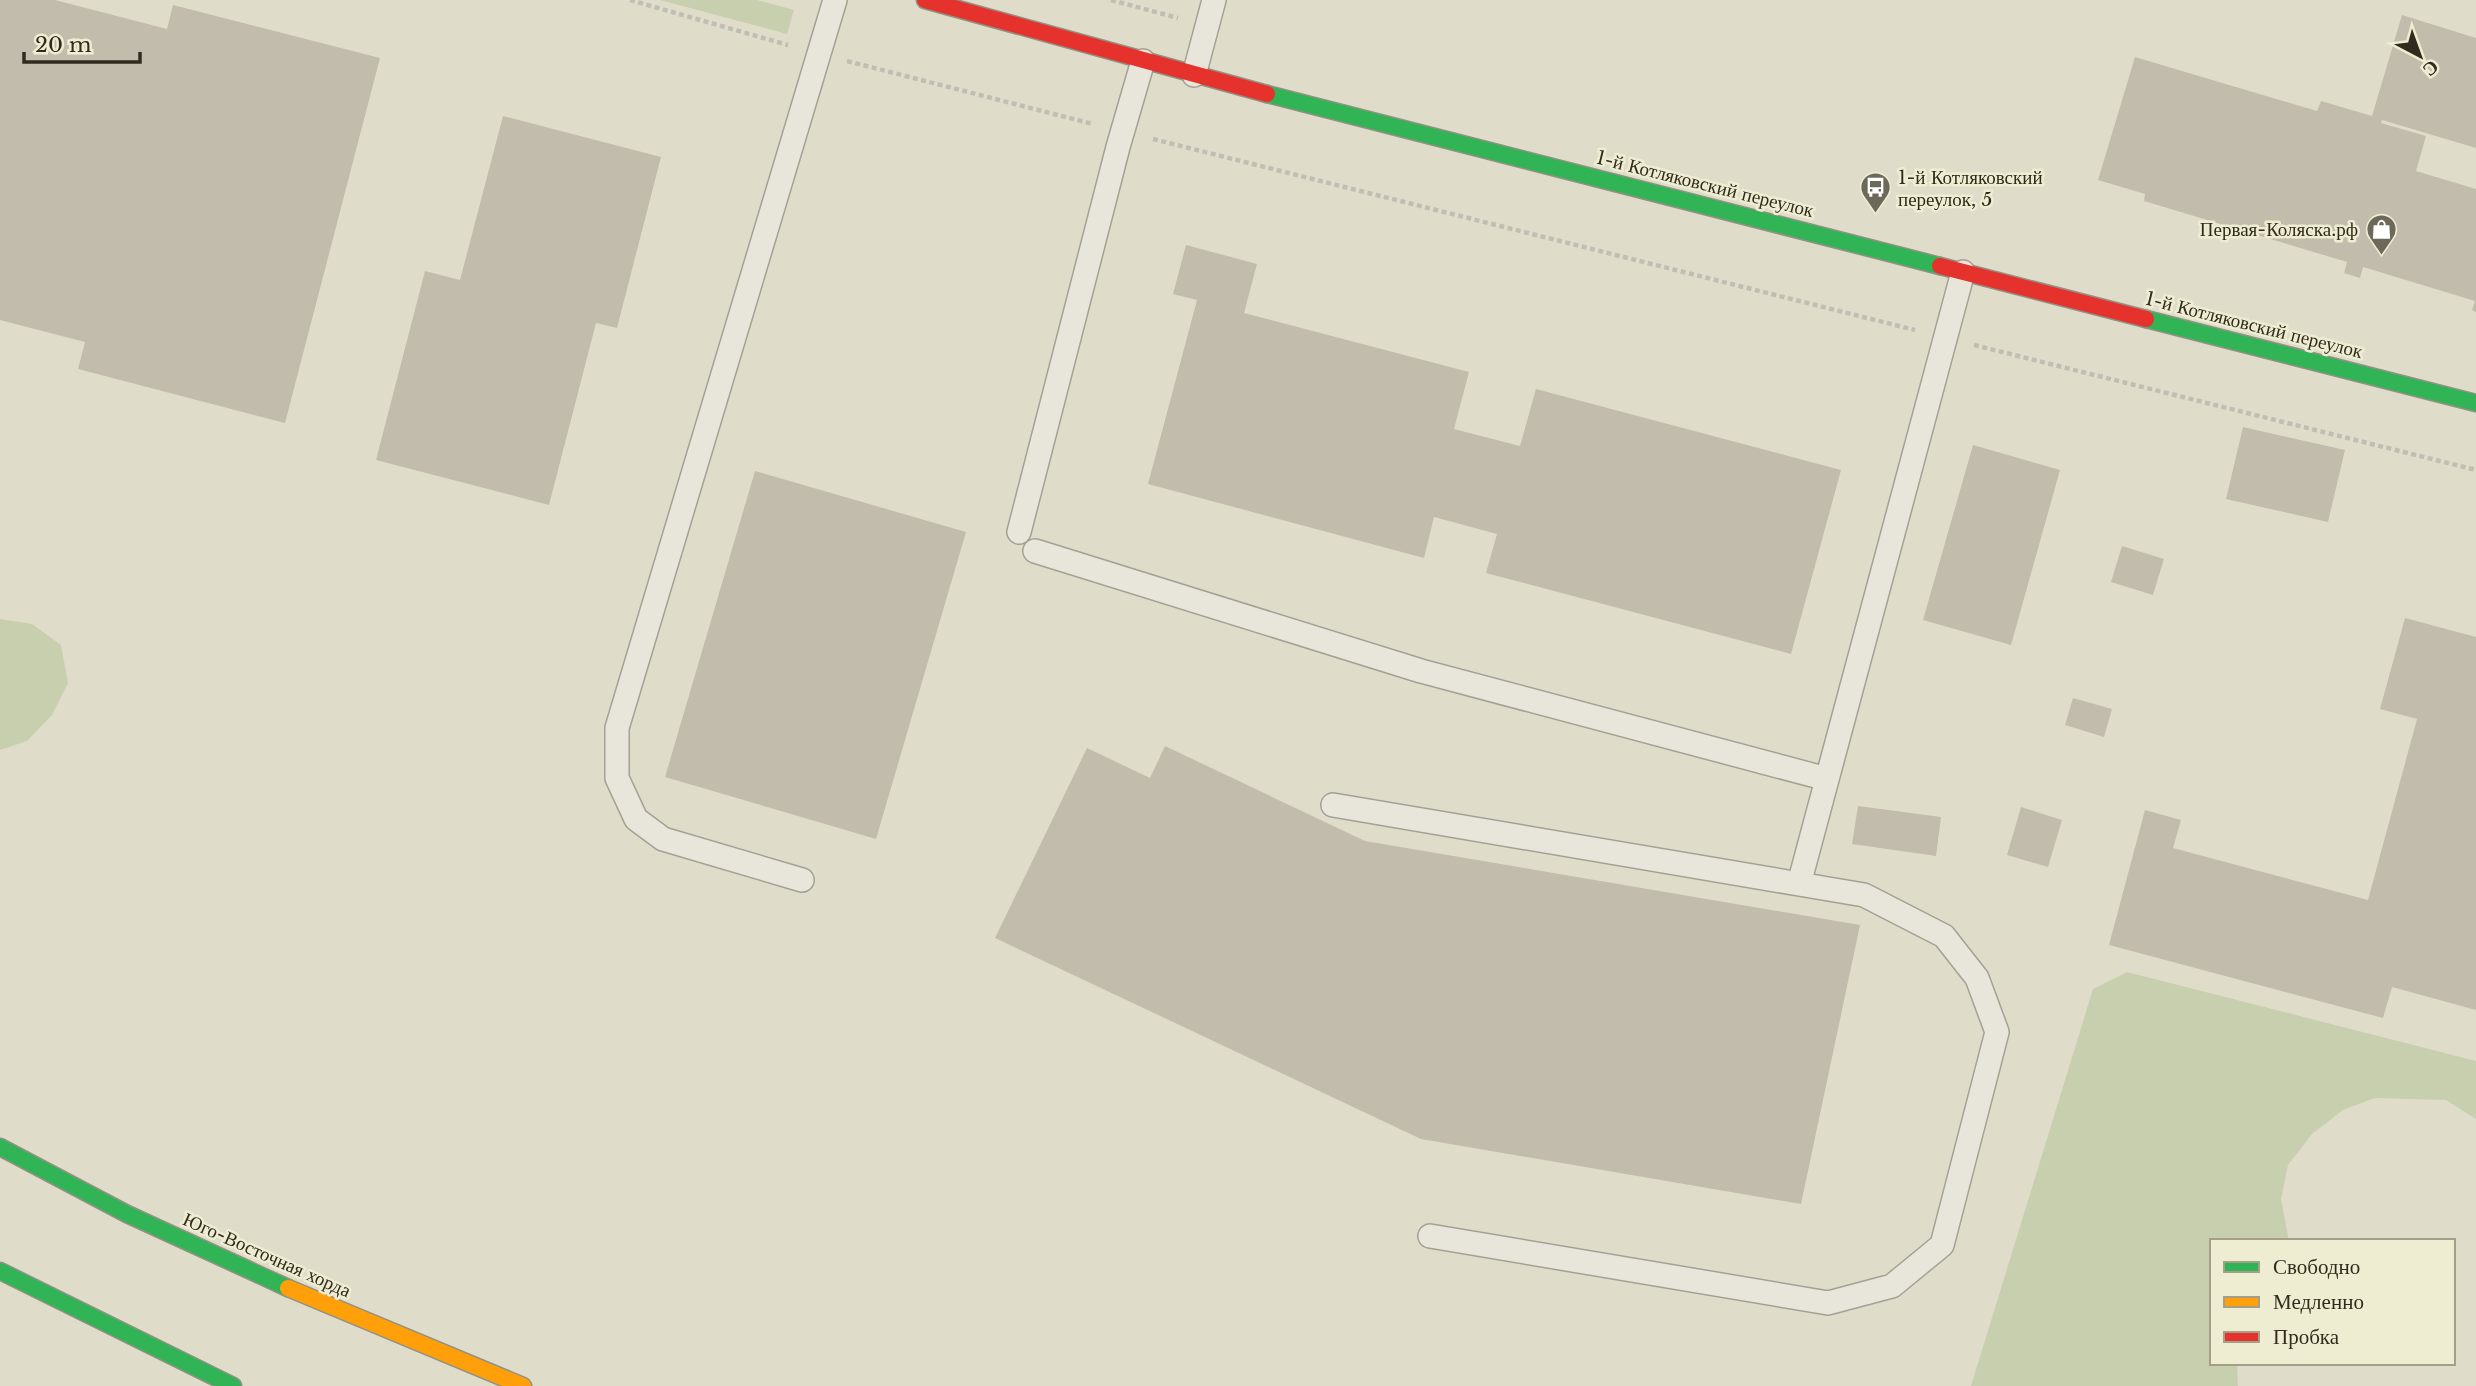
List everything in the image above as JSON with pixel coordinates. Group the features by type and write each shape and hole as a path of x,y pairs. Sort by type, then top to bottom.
{"street":[{"name":"1-й Котляковский переулок","path":"925,0 1194,75 2476,403"},
{"name":"Юго-Восточная хорда","path":"0,1147 77,1191 332,1308 523,1386"},
{"path":"0,1271 233,1386"}],"lane":[{"path":"802,880 663,839 636,819 617,778 617,728 835,0"},
{"path":"1194,75 1214,0"},
{"path":"1019,532 1143,61"},
{"path":"1799,884 1963,272"},
{"path":"1035,551 1421,671 1827,779"},
{"path":"1333,805 1864,895 1944,936 1977,978 1997,1032 1942,1245 1892,1286 1828,1303 1430,1236"}],"path":[{"path":"630,0 819,54 2476,470"},
{"path":"1111,0 1207,26"}],"green space":[{"path":"660,0 757,0 794,10 787,34"},
{"path":"0,619 32,624 61,645 68,683 52,715 27,741 0,750"},
{"path":"2127,972 2476,1061 2476,1119 2446,1100 2375,1098 2343,1110 2312,1134 2288,1165 2281,1199 2289,1239 2210,1239 2210,1365 2237,1365 2238,1386 1971,1386 2093,989"}],"building":[{"path":"0,0 55,0 167,29 173,5 380,58 285,423 78,369 85,342 0,320"},
{"path":"2402,15 2476,38 2476,148 2382,120 2381,123 2426,136 2416,171 2476,189 2476,312 2472,310 2475,301 2363,267 2360,278 2344,273 2347,262 2144,201 2145,194 2098,180 2135,57 2317,111 2321,101 2372,116"},
{"path":"503,116 661,157 617,328 596,323 549,505 376,460 425,271 460,280"},
{"path":"1186,245 1257,264 1244,313 1469,372 1454,429 1520,446 1536,389 1841,470 1791,654 1486,573 1497,534 1434,517 1424,558 1148,484 1197,300 1173,294"},
{"path":"2243,427 2345,450 2328,522 2226,499"},
{"path":"1973,445 2060,470 2011,645 1923,620"},
{"path":"755,471 966,532 876,839 665,777"},
{"path":"2122,546 2164,559 2153,595 2111,582"},
{"path":"2405,618 2476,637 2476,1010 2392,987 2383,1018 2109,945 2145,810 2181,820 2173,848 2368,900 2417,719 2380,709"},
{"path":"2073,698 2112,709 2104,737 2065,725"},
{"path":"1165,746 1365,841 1860,925 1801,1204 1421,1139 995,938 1087,748 1150,778"},
{"path":"1858,806 1941,817 1936,856 1852,844"},
{"path":"2021,807 2062,820 2048,867 2007,855"}],"traffic: fast":[{"path":"1267,94 1940,266"},
{"path":"2146,319 2476,403"},
{"path":"0,1147 127,1214 288,1288"},
{"path":"0,1271 233,1386"}],"traffic: slow":[{"path":"288,1288 523,1386"}],"traffic: jam":[{"path":"925,0 1267,94"},
{"path":"1940,266 2146,319"}],"place":[{"name":"1-й Котляковский переулок, 5","path":"1875,215"},
{"name":"Первая-Коляска.рф","path":"2381,256"}]}
